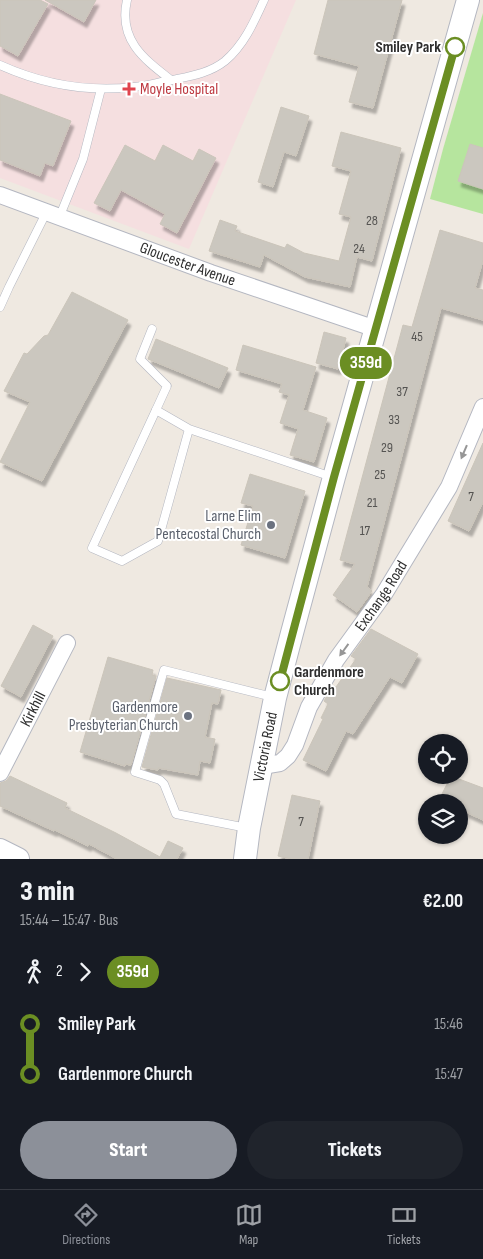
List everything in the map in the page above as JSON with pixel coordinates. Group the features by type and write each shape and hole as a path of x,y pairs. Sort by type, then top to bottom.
{"street":[{"name":"Victoria Road","path":"245,859 249,828 275,698 334,477 468,0"},
{"name":"Gloucester Avenue","path":"0,195 220,276 376,329"},
{"name":"Exchange Road","path":"262,766 280,763 288,756 295,745 309,707 336,660 384,594 449,487 483,407"},
{"name":"Kirkhill","path":"0,773 67,643"},
{"path":"0,850 18,859"}],"lane":[{"path":"127,0 126,25 134,45 149,62 171,80"},
{"path":"0,65 55,83 102,89 136,87 193,76 213,69 235,51 247,36 264,0"},
{"path":"0,307 9,287 53,215 83,159 102,89"},
{"path":"152,330 140,359 167,386 92,548 122,561 158,541 189,429"},
{"path":"156,410 189,429 334,477"},
{"path":"249,828 176,814 164,784 160,780 135,772 164,670 275,698"}],"shaded area":[{"name":"Moyle Hospital","path":"0,0 296,0 189,249 0,178"}],"green space":[{"name":"Smiley Park","path":"483,13 483,214 430,199"}],"building":[{"path":"0,0 40,0 48,4 18,56 0,46"},
{"path":"45,0 96,0 84,22"},
{"path":"328,0 402,0 373,108 349,102 359,66 314,54"},
{"path":"0,94 71,121 53,166 45,163 40,176 0,160"},
{"path":"281,107 309,116 296,156 284,152 273,187 258,182"},
{"path":"341,132 401,148 372,261 357,257 350,287 305,277 264,255 260,267 209,251 220,220 237,226 235,231 285,248 287,244 304,253 339,261 351,217 339,214 351,171 332,166"},
{"path":"470,144 483,148 483,189 458,181"},
{"path":"125,145 155,161 163,145 193,161 199,149 216,158 177,233 160,224 165,214 121,190 110,211 94,203"},
{"path":"440,230 483,243 483,260 475,288 483,290 483,320 441,308 367,587 372,591 357,612 333,595 355,564 340,560 403,325 412,327"},
{"path":"72,292 128,320 42,481 0,462 30,402 4,391 24,353 27,354 44,336 48,335"},
{"path":"324,332 346,338 338,369 316,363"},
{"path":"156,339 228,368 219,388 148,359"},
{"path":"243,345 316,367 303,410 327,418 314,462 290,455 298,429 280,423 289,395 279,392 282,384 236,370"},
{"path":"483,443 483,502 469,531 448,521"},
{"name":"Larne Elim Pentecostal Church","path":"250,474 305,491 285,558 241,545 253,506 241,503"},
{"path":"33,625 53,636 21,697 1,686"},
{"path":"371,629 418,654 402,683 390,677 353,734 346,731 326,771 303,760 323,719 321,718 328,704 324,701 333,685 336,687 356,659 351,656"},
{"path":"108,657 153,670 152,675 156,676 131,765 125,764 125,766 80,752"},
{"name":"Gardenmore Presbyterian Church","path":"167,678 221,690 218,704 212,703 205,737 215,739 210,763 200,761 198,775 142,767"},
{"path":"10,776 67,803 65,808 160,857 168,841 183,848 177,859 117,859 89,844 88,846 0,806 0,783 6,781"},
{"path":"468,782 483,788 483,820 468,813 468,794 442,794 447,784 468,784"},
{"path":"292,795 320,801 308,859 292,859 278,856"}],"bus line":[{"name":"359d","path":"280,681 334,477 455,47"}],"place":[{"name":"Smiley Park","path":"455,47"},
{"name":"Moyle Hospital","path":"129,89"},
{"name":"Larne Elim Pentecostal Church","path":"271,525"},
{"name":"Gardenmore Church","path":"280,681"},
{"name":"Gardenmore Presbyterian Church","path":"188,716"}]}
